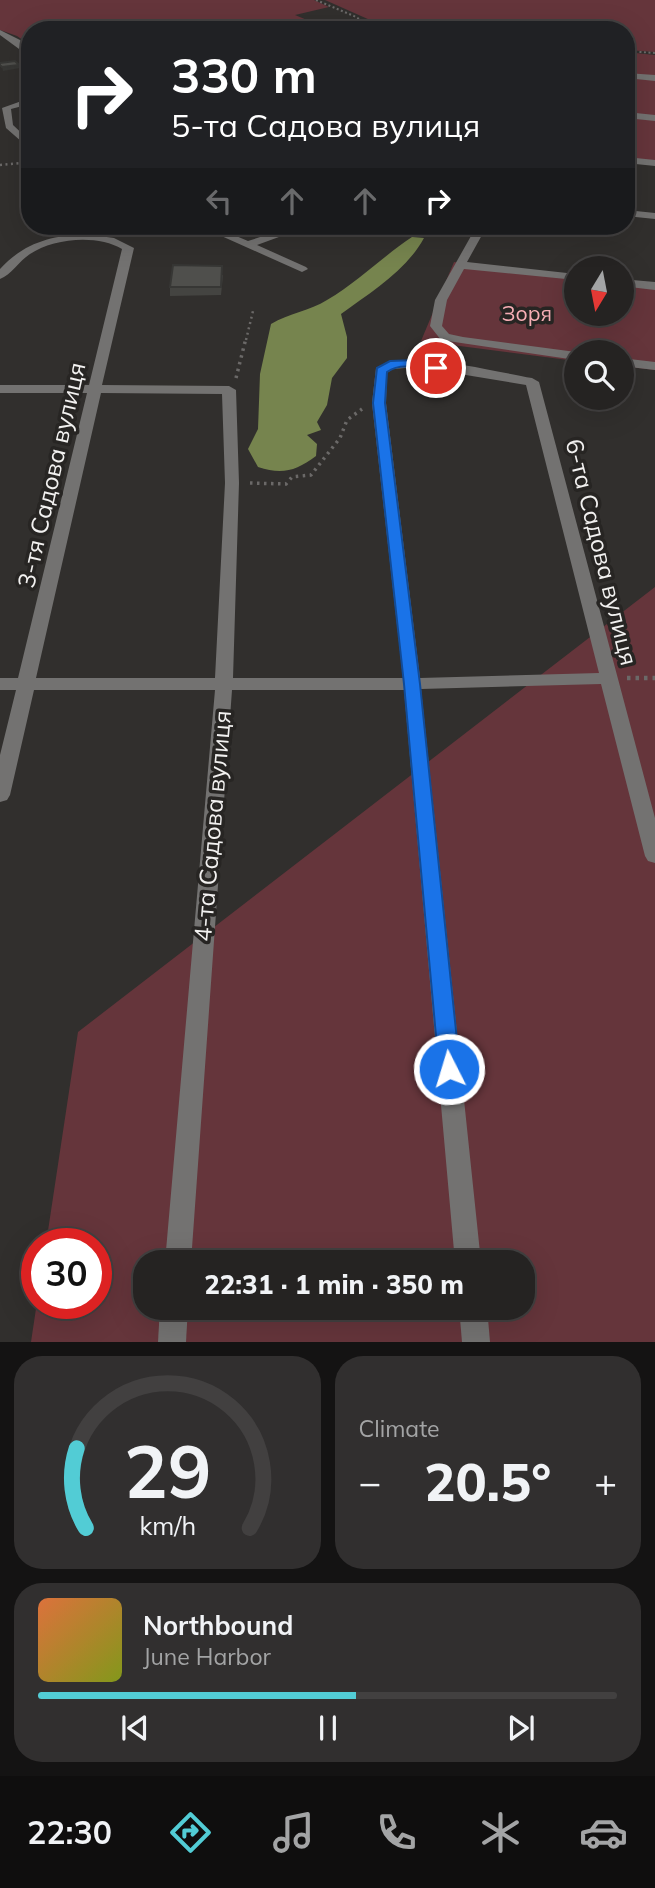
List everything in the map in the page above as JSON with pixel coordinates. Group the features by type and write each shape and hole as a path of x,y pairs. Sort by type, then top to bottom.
{"street":[{"path":"0,32 21,45"},
{"path":"635,76 655,78"},
{"path":"21,104 6,108 9,126 21,137"},
{"path":"635,117 655,118"},
{"path":"635,161 655,163"},
{"path":"635,214 655,216"},
{"path":"224,235 302,269"},
{"path":"247,245 277,235"},
{"path":"476,235 441,300 436,326 445,337 564,354"},
{"name":"3-тя Садова вулиця","path":"0,276 11,263 37,245 63,239 112,240 128,248 0,794"},
{"path":"459,265 564,277"},
{"path":"634,284 655,286"},
{"name":"6-та Садова вулиця","path":"379,403 381,371 390,365 417,363 533,382 655,856"},
{"path":"634,364 655,366"},
{"path":"0,389 229,390"},
{"name":"4-та Садова вулиця","path":"179,1250 223,683 232,482 229,390"},
{"path":"379,403 412,684 467,1250"},
{"path":"0,684 412,684 609,678"},
{"path":"172,1342 173,1320"},
{"path":"474,1320 476,1342"}],"path":[{"path":"316,0 363,21"},
{"path":"635,52 655,53"},
{"path":"0,165 21,163"},
{"path":"229,390 235,384 253,311"},
{"path":"232,482 286,484 292,477 311,475 340,438 347,419 379,403"}],"green space":[{"path":"0,0 314,0 329,7 295,15 309,21 21,21 21,39 0,30"},
{"path":"325,0 655,0 655,52 635,51 635,21 372,21"},
{"path":"635,53 655,55 655,77 635,75"},
{"path":"635,79 655,80 655,117 635,115"},
{"path":"635,119 655,120 655,161 635,159"},
{"name":"Зоря","path":"454,262 564,275 564,326 634,326 634,284 655,286 655,370 634,368 634,340 564,340 564,359 421,341"},
{"path":"655,587 655,1342 31,1342 34,1319 112,1319 112,1228 48,1228 78,1032"}],"shaded area":[{"path":"412,237 424,238 408,261 341,314 347,337 347,358 332,378 327,405 317,422 321,430 307,435 317,444 316,456 288,470 274,471 258,467 248,449 258,429 260,374 271,324 327,300"}],"building":[{"path":"15,61 19,65 0,65 0,63"},
{"path":"173,265 222,266 221,287 170,287"}],"route":[{"path":"436,368 402,362 390,365 381,371 379,403 412,684 449,1069"}]}
